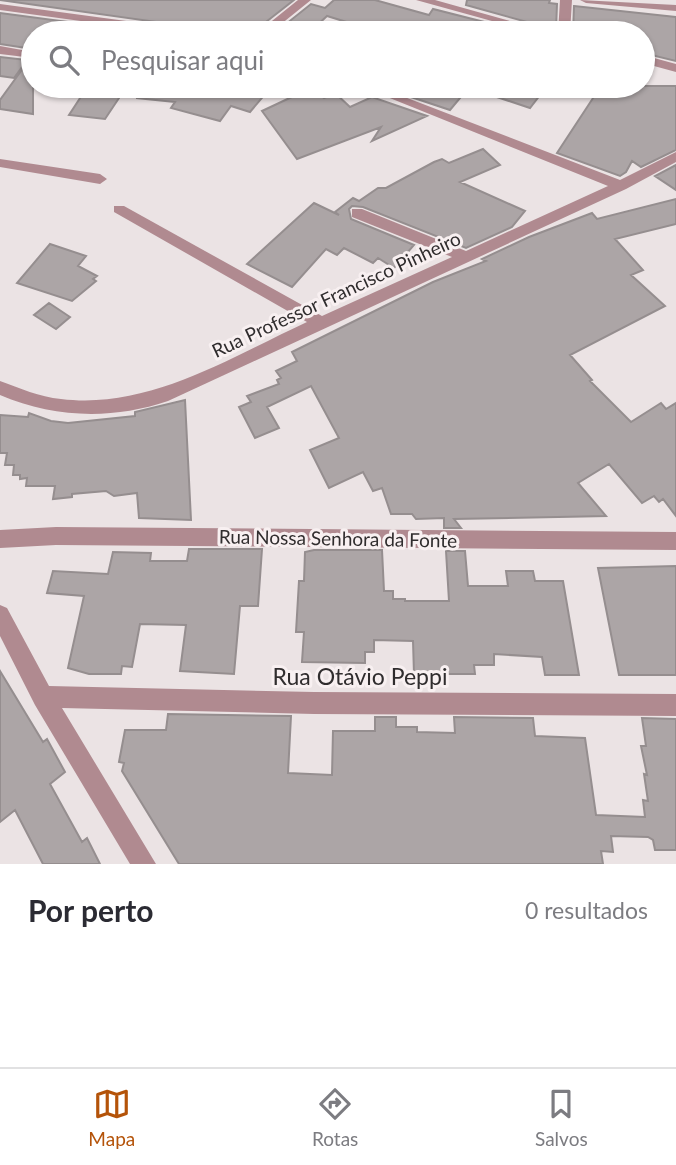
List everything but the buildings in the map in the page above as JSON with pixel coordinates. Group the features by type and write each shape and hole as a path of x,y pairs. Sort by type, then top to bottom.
{"street":[{"path":"278,21 305,0"},
{"path":"422,0 449,4 506,21"},
{"path":"565,21 566,0"},
{"path":"586,0 676,8"},
{"path":"0,7 104,21"},
{"path":"0,50 21,53"},
{"path":"655,62 676,68"},
{"path":"396,98 621,187"},
{"name":"Rua Professor Francisco Pinheiro","path":"0,387 57,408 82,409 132,403 189,385 320,322 621,187 676,156"},
{"path":"0,163 100,179"},
{"path":"119,209 320,322"},
{"path":"357,214 466,257"},
{"name":"Rua Nossa Senhora da Fonte","path":"0,539 201,536 676,541"},
{"path":"0,615 43,696 144,864"},
{"name":"Rua Otávio Peppi","path":"43,696 314,703 676,705"}]}
